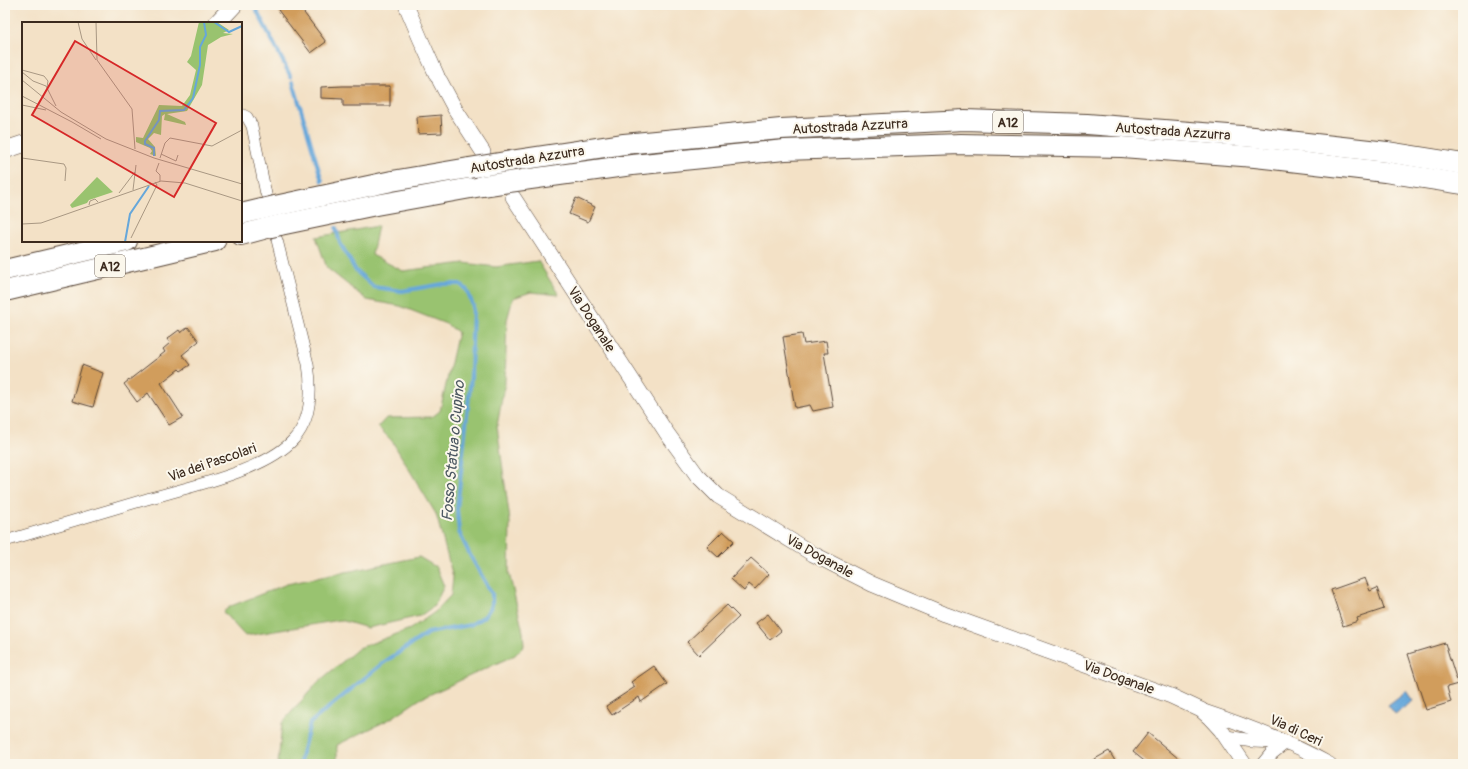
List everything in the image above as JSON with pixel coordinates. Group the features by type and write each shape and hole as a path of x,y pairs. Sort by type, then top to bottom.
{"highway":[{"name":"Autostrada Azzurra","path":"242,214 273,203 470,168 624,144 781,129 965,120 1087,124 1246,136 1387,152 1463,164"},
{"name":"Autostrada Azzurra","path":"242,235 280,229 376,205 482,186 518,188 632,165 785,150 961,144 1130,147 1254,157 1385,172 1463,184"},
{"name":"A12","path":"5,270 123,242"},
{"name":"A12","path":"5,291 211,242"}],"main road":[{"path":"218,22 233,6"},
{"path":"409,8 420,38 439,78 455,109 483,152"},
{"path":"5,150 22,144"},
{"name":"Via Doganale","path":"518,188 666,432 697,475 718,496 813,554 872,584 944,614 1171,696 1202,710 1226,737 1244,764"}],"street":[{"path":"242,114 247,117 252,126 273,203"},
{"name":"Via dei Pascolari","path":"5,541 230,475 271,457 293,441 307,415 310,398 310,382 308,364 280,229"},
{"name":"Via di Ceri","path":"1202,710 1248,725 1330,764"},
{"path":"1226,737 1248,725"},
{"path":"1226,737 1253,741 1286,742"},
{"path":"1263,764 1272,753 1286,742"}],"green space":[{"path":"378,226 372,255 403,271 464,263 496,267 538,261 559,295 531,292 513,298 507,320 505,382 497,426 510,521 509,573 523,632 524,646 515,655 420,699 390,719 337,745 337,764 278,764 282,723 318,682 359,648 410,629 435,612 451,595 453,577 436,514 392,441 378,427 386,418 432,417 440,411 458,332 446,324 400,306 367,300 327,268 316,237"},
{"path":"419,557 436,567 444,586 434,606 420,616 368,628 340,620 245,636 223,612 231,606 287,584"}],"water":[{"path":"1406,691 1413,701 1395,714 1388,705"}],"building":[{"path":"285,5 298,5 326,42 311,53 278,10"},
{"path":"390,86 390,106 343,106 343,99 321,98 321,87"},
{"path":"441,115 442,133 418,134 417,117"},
{"path":"576,198 595,207 588,222 569,214"},
{"path":"188,327 199,341 182,355 190,365 181,371 179,369 161,383 183,417 169,425 148,393 137,402 124,384 165,352 163,349 170,343 167,339 179,330 181,333"},
{"path":"802,334 804,344 826,341 828,353 824,353 833,407 813,411 810,405 795,408 783,337"},
{"path":"82,365 103,373 93,407 72,401"},
{"path":"723,531 734,541 718,557 707,547"},
{"path":"751,558 769,574 755,589 749,584 744,591 731,579"},
{"path":"1365,578 1370,591 1377,588 1384,609 1357,618 1358,621 1343,626 1331,590"},
{"path":"727,605 739,617 699,655 687,642"},
{"path":"768,614 781,631 770,640 756,623"},
{"path":"1445,643 1458,684 1447,687 1451,702 1426,710 1408,654"},
{"path":"654,666 667,684 641,702 639,697 612,715 606,706 635,687 631,682"},
{"path":"1148,733 1185,764 1148,764 1133,752"},
{"path":"1109,751 1117,764 1086,764"}],"waterway":[{"name":"Fosso Statua o Cupino","path":"254,5 291,77"},
{"name":"Fosso Statua o Cupino","path":"293,82 322,181"},
{"name":"Fosso Statua o Cupino","path":"300,764 310,723 383,663 428,633 470,625 485,616 492,605 492,594 459,532 457,509 471,377 473,306 467,290 460,284 443,284 402,291 374,287 356,271 340,243 336,228"}]}
